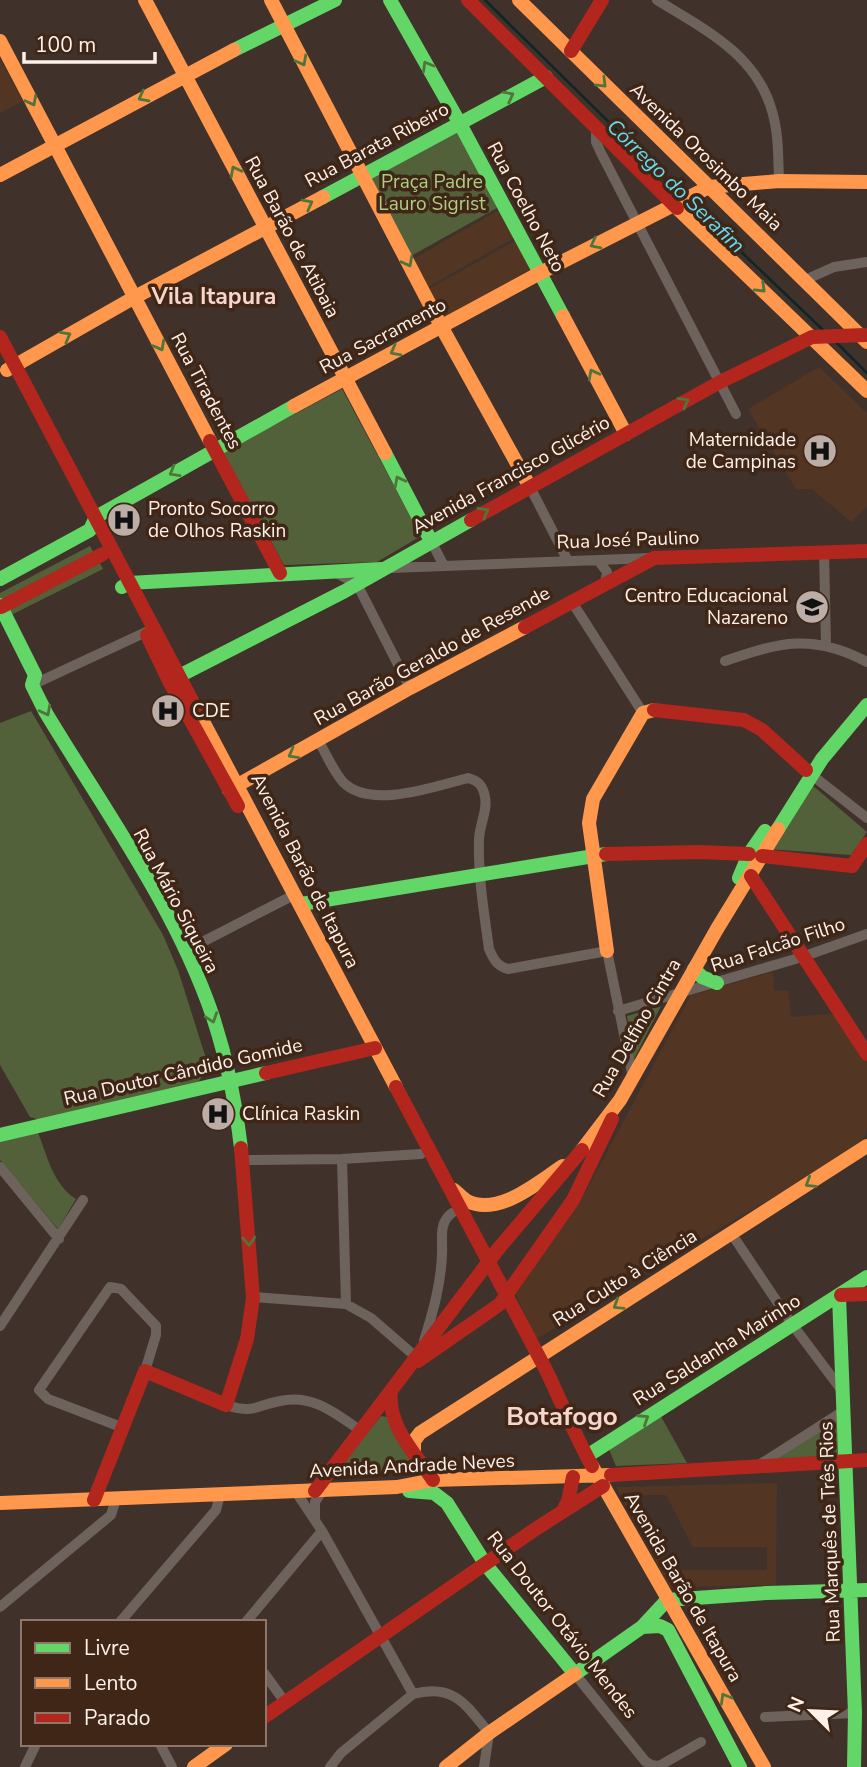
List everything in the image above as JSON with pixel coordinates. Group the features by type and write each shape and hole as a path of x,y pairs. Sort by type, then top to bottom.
{"main road":[{"name":"Rua Barão de Atibaia","path":"145,0 431,541"},
{"path":"271,0 441,326 530,487"},
{"path":"0,175 185,75 335,0"},
{"name":"Rua Coelho Neto","path":"390,0 459,122 626,434"},
{"path":"468,0 596,127 818,337 867,391"},
{"name":"Avenida Orosimbo Maia","path":"519,0 707,188 861,336"},
{"path":"572,51 602,0"},
{"name":"Rua Tiradentes","path":"0,41 280,573"},
{"name":"Rua Barata Ribeiro","path":"7,364 546,77"},
{"name":"Rua Sacramento","path":"0,579 215,449 540,273 707,188 779,181 867,182"},
{"name":"Avenida Francisco Glicério","path":"181,675 386,569 431,541 720,382 818,337 861,336"},
{"name":"Avenida Barão de Itapura","path":"0,337 7,364 125,585 169,681 301,904 421,1154 535,1358 561,1419 570,1426 764,1767"},
{"name":"Avenida Barão de Itapura","path":"93,523 103,554 181,675 288,898 447,1182 458,1219"},
{"name":"Rua José Paulino","path":"654,558 867,551"},
{"path":"1,606 103,554"},
{"name":"Rua Barão Geraldo de Resende","path":"234,787 410,688 654,558"},
{"name":"Rua José Paulino","path":"125,585 280,573 386,569"},
{"name":"Rua Mário Siqueira","path":"1,606 35,675 32,685 46,713 145,878 185,951 212,1015 229,1081 244,1160 253,1297 248,1336 226,1405"},
{"name":"Rua Delfino Cintra","path":"585,1154 621,1100 717,929 751,876 755,855 809,773 867,705"},
{"path":"607,951 589,823 593,799 643,713 655,710 744,720 762,730 809,773"},
{"path":"301,904 479,876 594,854 699,852 860,866 867,844"},
{"path":"717,929 755,855"},
{"path":"751,876 867,1054"},
{"path":"694,969 702,977 717,983"},
{"name":"Rua Doutor Cândido Gomide","path":"0,1135 371,1049"},
{"name":"Rua Culto à Ciência","path":"414,1450 414,1441 420,1433 865,1145"},
{"path":"447,1182 457,1195 473,1202 487,1205 505,1202 585,1154"},
{"path":"415,1358 503,1300 573,1200 585,1154"},
{"path":"318,1491 341,1455 499,1248 585,1154"},
{"name":"Rua Saldanha Marinho","path":"587,1456 867,1277"},
{"path":"839,1296 867,1294"},
{"name":"Rua Marquês de Três Rios","path":"839,1296 850,1591 861,1713 853,1767"},
{"path":"94,1500 145,1371 226,1405"},
{"path":"391,1391 388,1404 392,1417 433,1480"},
{"path":"341,1455 340,1474 352,1489"},
{"name":"Avenida Andrade Neves","path":"0,1503 397,1487 433,1480 573,1477 600,1481 867,1460"},
{"path":"563,1511 573,1477"},
{"path":"397,1487 434,1493 447,1503 452,1491 460,1486 494,1486 504,1480"},
{"path":"266,1716 563,1511 600,1481"},
{"name":"Rua Doutor Otávio Mendes","path":"447,1503 486,1565 575,1674"},
{"path":"446,1767 489,1733 642,1627 667,1600 867,1590"},
{"name":"Avenida Barão de Itapura","path":"642,1627 660,1626 668,1630 740,1767"},
{"path":"194,1767 223,1746"}],"street":[{"path":"657,0 729,46 745,60 755,74 772,110 778,145 779,181"},
{"path":"596,127 596,142 601,153 736,414"},
{"path":"805,280 834,267 867,262"},
{"path":"530,487 568,561"},
{"name":"Rua Barão de Atibaia","path":"431,541 444,566"},
{"path":"824,551 826,645"},
{"name":"Rua José Paulino","path":"386,569 654,558"},
{"path":"598,560 607,572 606,584"},
{"path":"333,571 357,584 410,688"},
{"path":"572,602 643,713"},
{"path":"32,685 146,632"},
{"path":"725,661 769,646 792,643 826,645 867,662"},
{"path":"318,740 343,782 356,791 373,795 403,794 468,778 476,780 482,786 486,800 479,836 479,876 489,949 496,963 508,969 607,951 633,1079"},
{"path":"809,773 867,817"},
{"path":"185,951 288,898"},
{"name":"Rua Falcão Filho","path":"618,1011 681,995 867,934"},
{"path":"614,988 640,1004"},
{"path":"244,1160 342,1159 421,1154"},
{"path":"342,1159 346,1304"},
{"path":"0,1167 59,1239"},
{"path":"2,1319 59,1239 83,1200"},
{"path":"253,1297 346,1304 371,1318 415,1358 435,1306 441,1273 443,1226 446,1217 458,1219"},
{"path":"731,1233 845,1402 756,1467"},
{"path":"121,1427 48,1399 40,1393 39,1388 110,1287 121,1289 156,1326 156,1335 145,1371"},
{"path":"226,1405 247,1411 278,1401 306,1400 325,1406 361,1431"},
{"path":"248,1620 319,1527 315,1502 318,1491"},
{"path":"296,1492 319,1527 413,1694"},
{"path":"122,1620 216,1510 220,1495"},
{"path":"0,1606 111,1515 116,1499"},
{"name":"Rua Doutor Otávio Mendes","path":"575,1674 645,1761 652,1765 659,1766 701,1742"},
{"path":"266,1676 285,1702"},
{"path":"330,1767 341,1753 413,1694 425,1690 455,1695 471,1709 489,1733 484,1767"},
{"path":"765,1717 861,1713"},
{"path":"25,1767 35,1746"},
{"path":"161,1746 172,1767"}],"shaded area":[{"path":"0,59 23,101 0,113"},
{"path":"499,210 514,238 428,287 413,259"},
{"path":"515,241 531,269 445,318 429,289"},
{"name":"Maternidade de Campinas","path":"819,367 867,413 867,506 851,522 812,489 796,489 748,409"},
{"path":"773,972 774,991 788,990 791,1017 838,1013 867,1058 867,1130 860,1147 684,1249 535,1340 516,1294 585,1193 691,995"},
{"path":"777,1483 776,1585 670,1587 616,1487","holes":["635,1495 666,1495 693,1547 767,1547 767,1570 673,1570"]}],"green space":[{"name":"Praça Padre Lauro Sigrist","path":"456,128 497,208 411,256 369,177"},
{"path":"342,389 421,536 377,562 284,565 223,452"},
{"path":"90,546 103,569 9,616 0,599 0,593"},
{"path":"31,711 163,935 178,970 209,1068 198,1082 48,1122 30,1117 0,1065 0,723"},
{"path":"812,785 867,832 851,855 768,849"},
{"path":"661,1006 634,1059 627,1016"},
{"path":"37,1130 56,1178 76,1199 58,1229 0,1160 0,1138"},
{"path":"659,1413 687,1463 616,1466 608,1447"},
{"path":"381,1416 387,1417 418,1470 345,1474 341,1472 340,1467"},
{"path":"842,1416 842,1456 778,1459"}],"waterway":[{"name":"Córrego do Serafim","path":"485,0 683,195"},
{"name":"Córrego do Serafim","path":"690,203 822,329"},
{"name":"Córrego do Serafim","path":"837,343 867,373"}],"traffic: fast":[{"path":"234,50 335,0"},
{"path":"390,0 563,316"},
{"path":"323,197 546,77"},
{"path":"0,579 90,530 96,517 294,406"},
{"path":"385,453 431,541"},
{"path":"181,675 345,591 471,520"},
{"path":"122,587 129,583 381,569"},
{"path":"0,605 35,675 32,685 46,713 138,861 180,937 198,977 223,1049 241,1148"},
{"path":"778,829 822,759 867,705"},
{"path":"739,878 749,854 765,831"},
{"path":"301,904 606,854"},
{"path":"694,969 702,977 717,983"},
{"path":"0,1135 266,1073"},
{"path":"587,1456 867,1277"},
{"path":"839,1296 855,1713 854,1767"},
{"path":"409,1491 434,1493 447,1503 486,1565 575,1674 642,1627 667,1600 867,1590"},
{"path":"642,1627 660,1626 668,1630 740,1767"}],"traffic: slow":[{"path":"145,0 385,453"},
{"path":"271,0 441,326 530,487"},
{"path":"519,0 867,342"},
{"path":"0,41 210,441"},
{"path":"0,175 234,50"},
{"path":"294,406 540,273 709,187 779,181 867,182"},
{"path":"7,370 135,297 323,197"},
{"path":"677,208 867,391"},
{"path":"563,316 626,434"},
{"path":"229,790 525,627"},
{"path":"197,710 396,1087"},
{"path":"607,951 589,823 593,799 643,713 654,710"},
{"path":"582,1150 620,1100 717,929 778,829"},
{"path":"414,1450 414,1441 420,1433 867,1146"},
{"path":"454,1190 467,1201 492,1205 518,1196 563,1166"},
{"path":"592,1466 764,1767"},
{"path":"0,1503 397,1487 433,1480 611,1475"},
{"path":"446,1767 489,1733 575,1674"},
{"path":"194,1767 223,1746"}],"traffic: jam":[{"path":"468,0 677,208"},
{"path":"571,51 602,0"},
{"path":"812,337 865,335"},
{"path":"0,337 197,710"},
{"path":"471,520 720,382 812,337"},
{"path":"210,441 280,573"},
{"path":"525,627 654,558 867,551"},
{"path":"1,607 103,554"},
{"path":"147,635 169,681 238,806"},
{"path":"654,710 744,720 762,730 806,770"},
{"path":"762,856 852,866 867,844"},
{"path":"606,854 749,854"},
{"path":"751,876 867,1054"},
{"path":"266,1073 375,1048"},
{"path":"396,1087 547,1372 592,1466"},
{"path":"418,1361 500,1304 573,1200 612,1119"},
{"path":"94,1500 145,1371 226,1405 247,1339 253,1298 241,1148"},
{"path":"315,1491 499,1248 582,1150"},
{"path":"841,1295 867,1294"},
{"path":"391,1391 393,1416 398,1427 433,1480"},
{"path":"611,1475 867,1460"},
{"path":"563,1511 573,1477"},
{"path":"266,1716 534,1530 603,1486"}],"place":[{"name":"Maternidade de Campinas","path":"820,451"},
{"name":"Pronto Socorro de Olhos Raskin","path":"124,520"},
{"name":"Centro Educacional Nazareno","path":"812,607"},
{"name":"CDE","path":"168,711"},
{"name":"Clínica Raskin","path":"218,1114"}],"district":[{"name":"Vila Itapura","path":"214,296"},
{"name":"Botafogo","path":"562,1416"}]}
